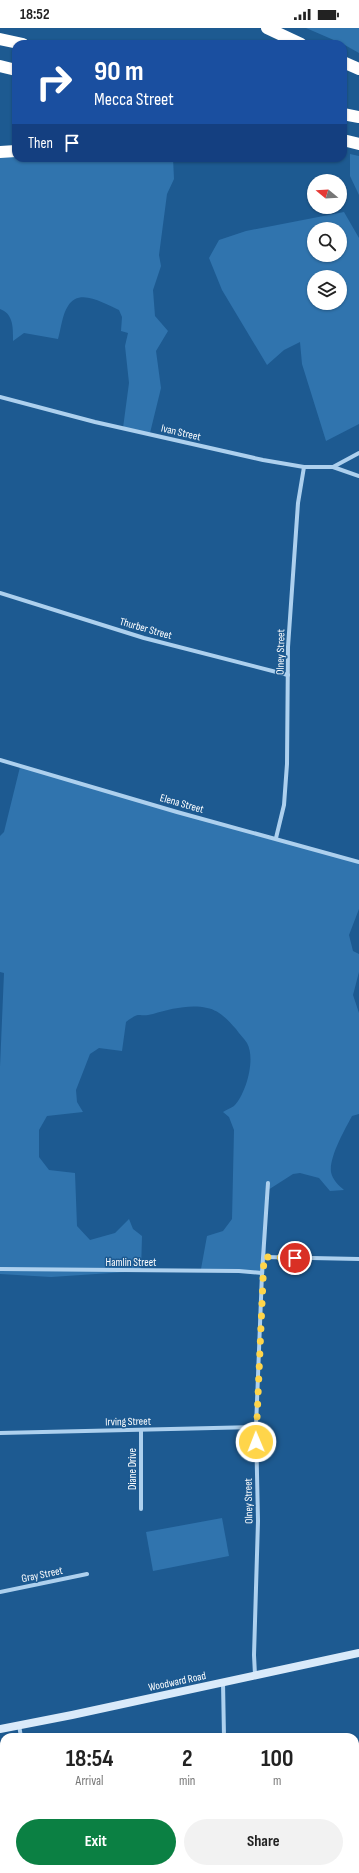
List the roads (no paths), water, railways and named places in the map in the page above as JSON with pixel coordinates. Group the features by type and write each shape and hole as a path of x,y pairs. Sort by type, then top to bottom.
{"highway":[{"path":"266,28 292,40"},
{"path":"0,39 12,42"},
{"path":"347,64 359,69"},
{"path":"0,66 12,69"},
{"path":"347,115 359,117"},
{"path":"347,141 359,144"},
{"path":"347,148 359,149"},
{"path":"0,152 12,151"}],"street":[{"name":"Ivan Street","path":"0,397 95,422 255,459 304,467 333,467 359,476"},
{"path":"333,467 359,454"},
{"name":"Olney Street","path":"276,838 284,805 287,771 288,647 297,518 304,467"},
{"name":"Thurber Street","path":"0,593 144,638 288,676"},
{"name":"Elena Street","path":"0,760 176,812 276,838 359,862"},
{"name":"Olney Street","path":"255,1675 254,1655 258,1521 256,1427 262,1273 268,1183"},
{"path":"264,1257 359,1259"},
{"name":"Hamlin Street","path":"0,1270 239,1271 262,1273"},
{"name":"Irving Street","path":"0,1433 256,1427"},
{"name":"Diane Drive","path":"141,1430 141,1509"},
{"name":"Gray Street","path":"0,1592 87,1574"},
{"name":"Woodward Road","path":"0,1729 359,1653"},
{"path":"223,1682 224,1733"},
{"path":"19,1725 20,1733"}]}
